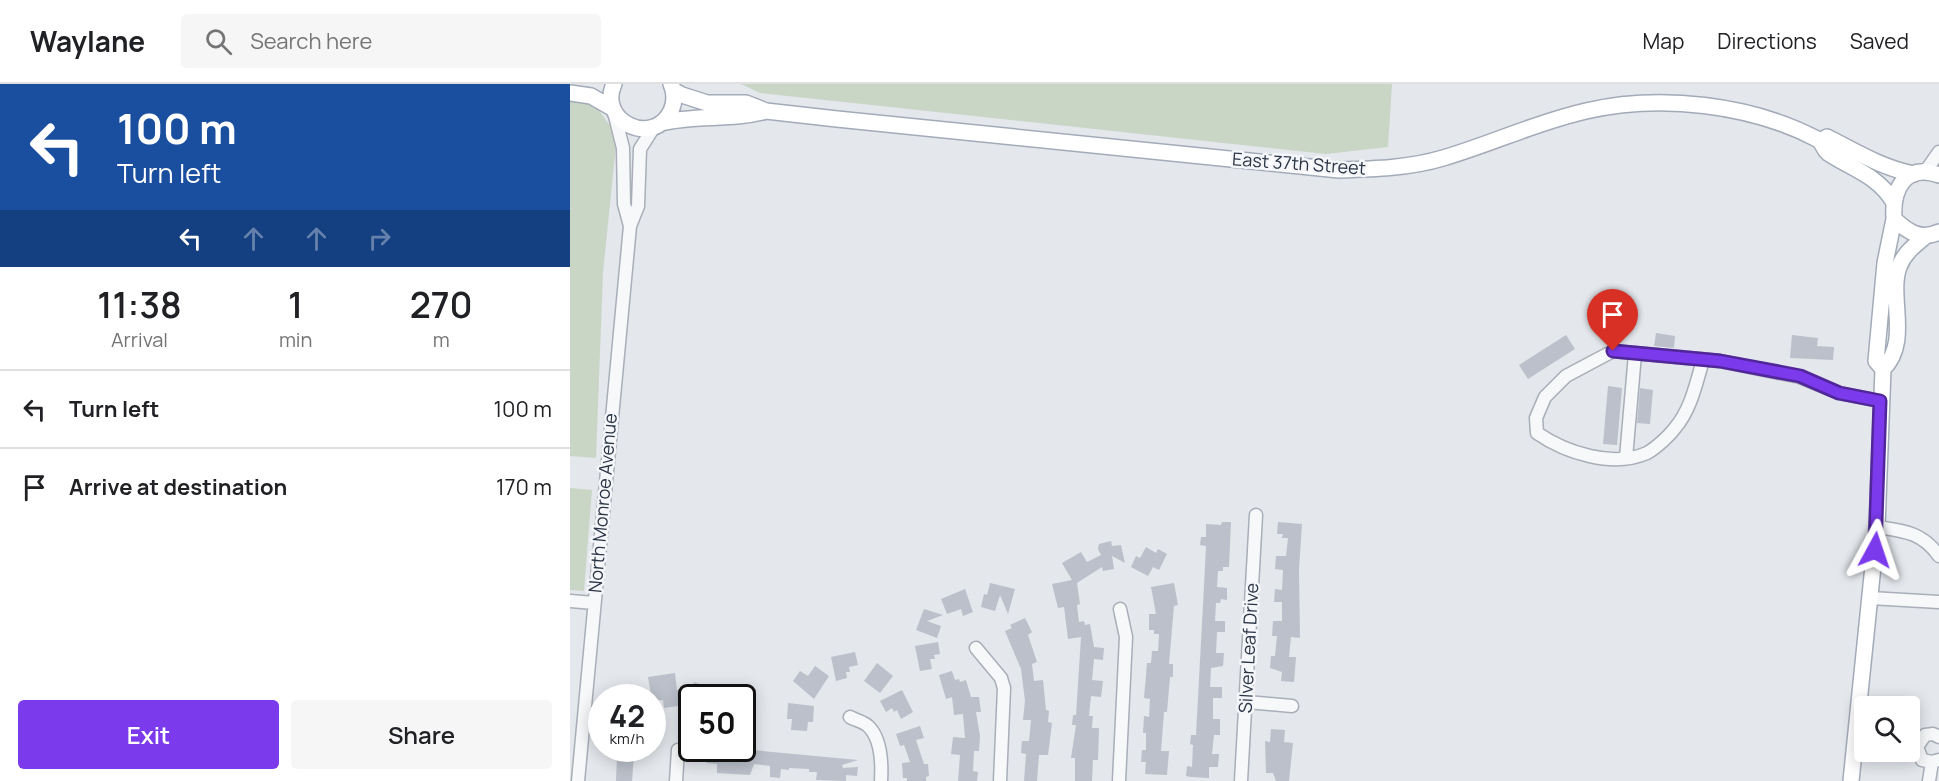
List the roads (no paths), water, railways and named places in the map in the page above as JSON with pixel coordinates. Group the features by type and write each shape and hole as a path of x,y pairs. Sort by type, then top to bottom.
{"main road":[{"path":"613,110 611,98 614,84"},
{"path":"570,93 591,96 613,110 620,119 636,128 657,125 672,108 672,87"},
{"name":"East 37th Street","path":"672,87 693,100 707,103 746,103 766,111 952,133 1339,170 1379,169 1442,158 1523,129 1587,111 1631,104 1689,104 1738,112 1783,124 1821,141 1826,151 1868,174 1884,188 1893,201"},
{"name":"East 37th Street","path":"657,125 691,117 747,116 766,111"},
{"name":"East 37th Street","path":"1821,141 1827,137 1896,171 1926,174"},
{"path":"1883,369 1876,361 1877,331 1885,263 1894,219 1893,201 1901,182 1926,174"},
{"path":"1894,219 1914,234 1935,235"},
{"path":"1863,696 1877,526 1883,369 1889,363 1899,316 1895,279 1899,264 1908,250 1935,235"},
{"path":"1851,781 1855,762"}],"street":[{"name":"North Monroe Avenue","path":"613,110 623,148 624,204 630,226"},
{"name":"North Monroe Avenue","path":"578,781 630,226 638,206 640,149 657,125"},
{"path":"1926,174 1939,152"},
{"path":"1703,360 1692,400 1675,429 1648,452 1626,458 1596,457 1553,445 1537,433 1536,425 1545,397 1566,376 1613,351 1703,360 1800,376 1839,393 1880,401"},
{"path":"1626,458 1635,354"},
{"name":"Silver Leaf Drive","path":"1241,781 1256,515"},
{"path":"1877,526 1923,537 1939,556"},
{"path":"1870,598 1939,602"},
{"path":"570,602 594,603"},
{"path":"1119,781 1126,637 1120,609"},
{"path":"976,648 1001,678 1004,688 1000,781"},
{"path":"1247,702 1292,706"},
{"path":"850,717 868,726 875,738 881,758 881,781"},
{"path":"1920,740 1925,735 1933,734 1939,737"},
{"path":"676,781 678,750"},
{"path":"1920,756 1935,761 1929,781"}]}
